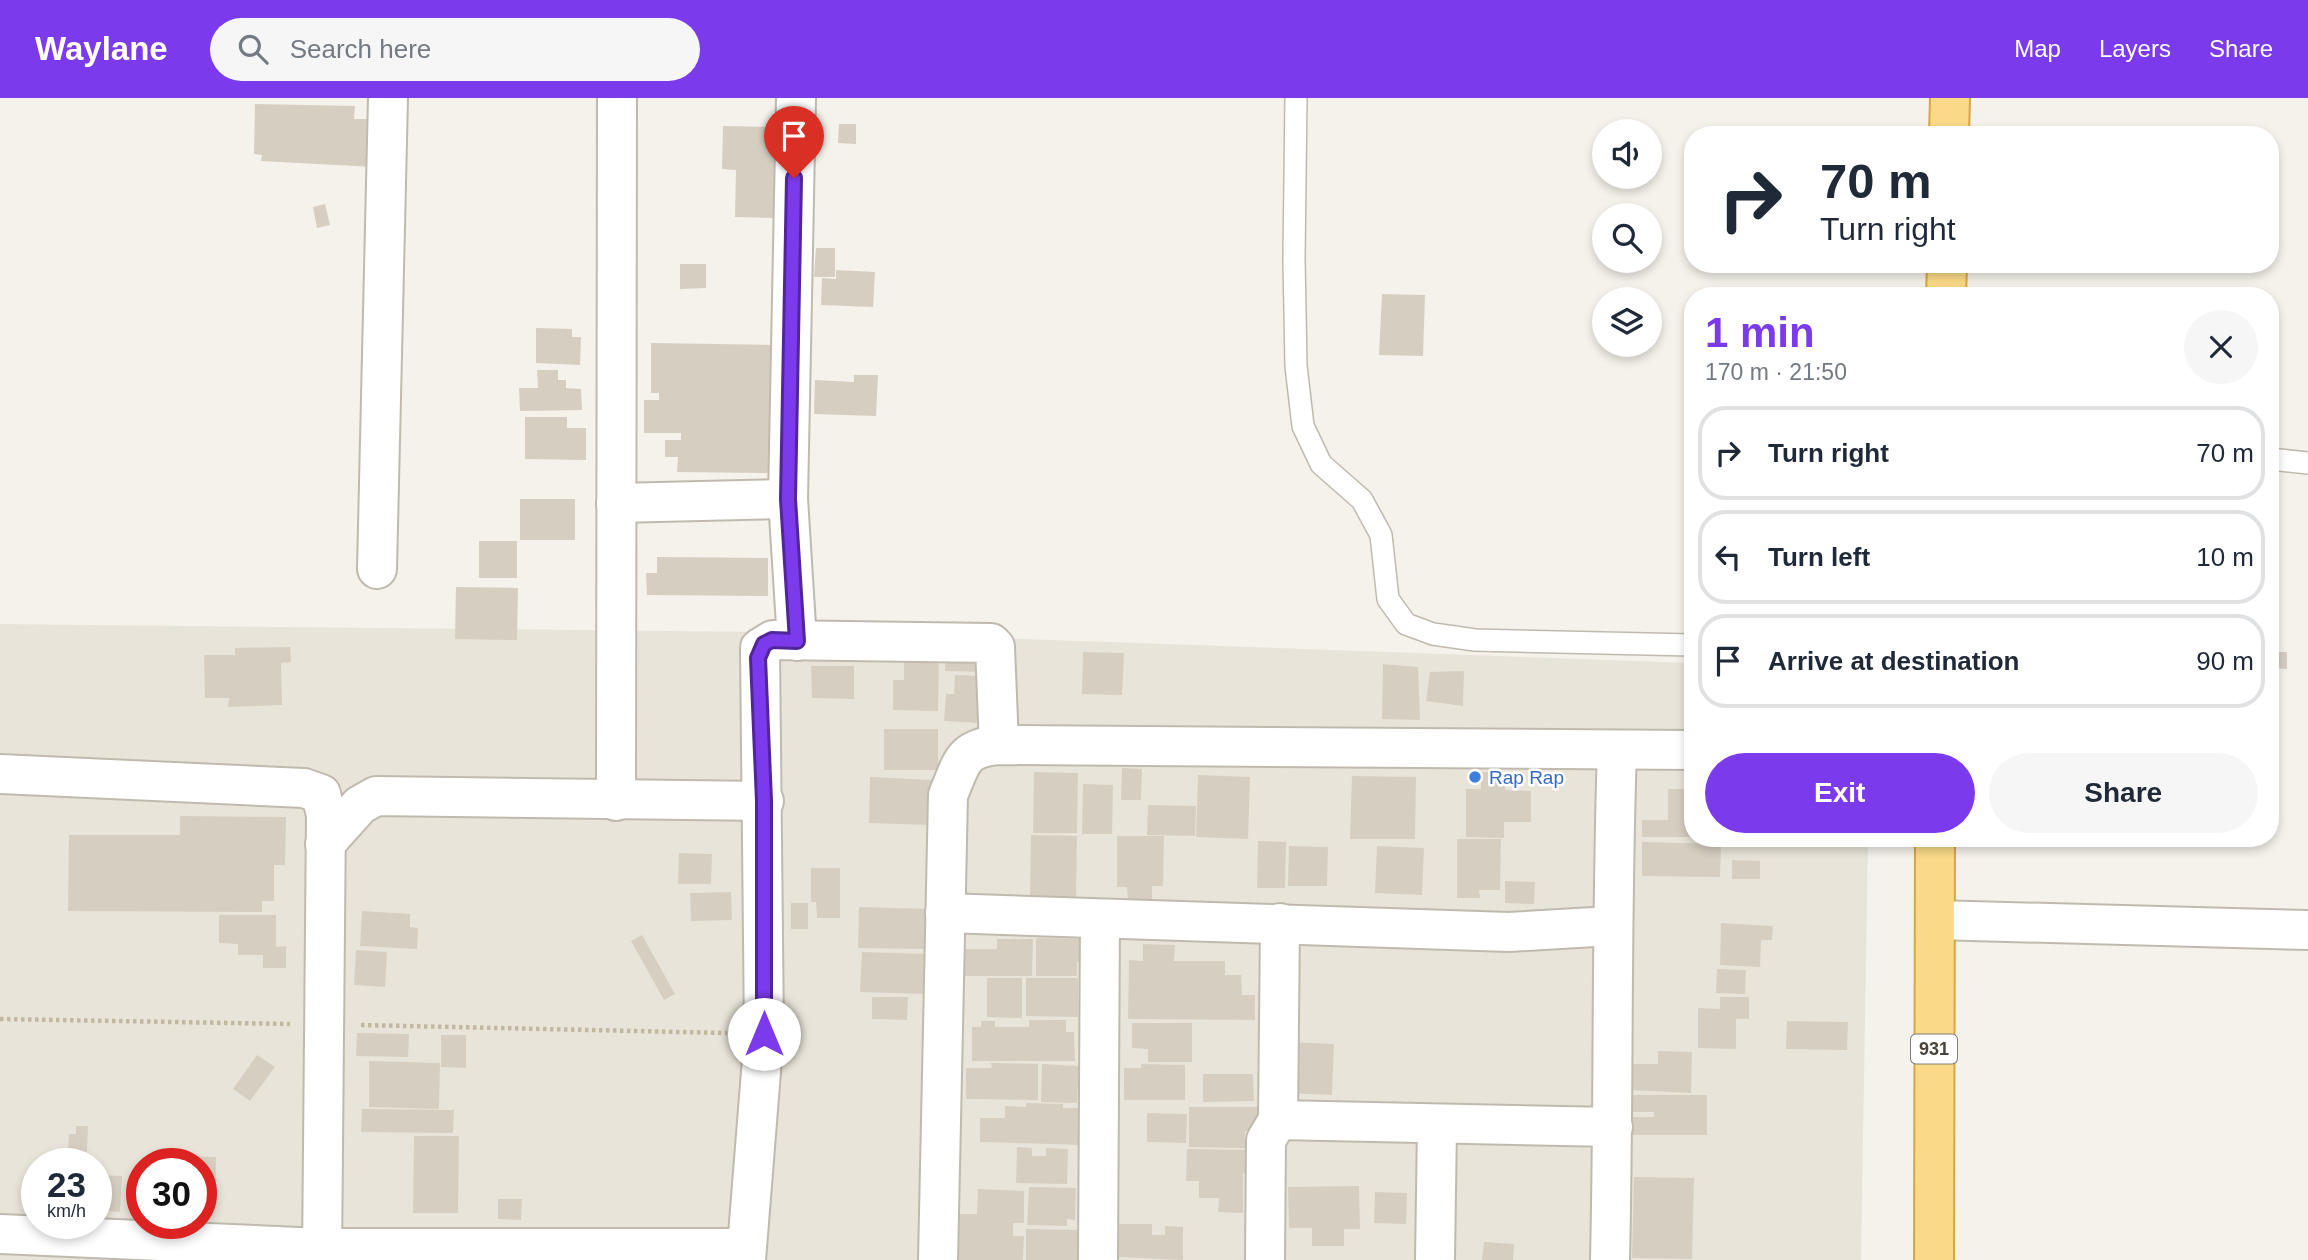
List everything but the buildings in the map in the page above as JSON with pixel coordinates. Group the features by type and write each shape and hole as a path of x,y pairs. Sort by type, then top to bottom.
{"highway":[{"path":"1949,126 1950,98"},
{"name":"931","path":"1934,1260 1935,847"}],"street":[{"path":"377,569 388,98"},
{"path":"616,801 617,98"},
{"path":"796,98 788,499 797,641"},
{"path":"615,503 788,499"},
{"path":"0,1234 322,1254 746,1254 764,1034 764,801 760,648 772,640 991,643 995,647 999,745"},
{"path":"938,1260 948,795 965,755 978,747 999,745 1684,750"},
{"path":"1610,1260 1613,1127 1611,926 1617,750"},
{"path":"0,774 303,788 321,794 325,803 322,1254"},
{"path":"325,844 360,805 376,796 764,801"},
{"path":"945,913 1509,932 1611,926"},
{"path":"1098,1260 1100,919"},
{"path":"1935,920 2308,930"},
{"path":"1265,1260 1266,1140 1278,1120 1280,923"},
{"path":"1278,1120 1613,1127"},
{"path":"1435,1260 1437,1125"}],"lane":[{"path":"1296,98 1296,366 1303,426 1321,464 1362,500 1381,536 1388,599 1406,624 1433,634 1475,640 1684,645"},
{"path":"2279,460 2308,463"}],"path":[{"path":"0,1019 764,1034"}],"shaded area":[{"path":"0,624 860,633 1684,663 1684,847 1868,847 1861,1260 0,1260"}],"place":[{"name":"Rap Rap","path":"1475,777"}],"route":[{"path":"764,1034 764,801 758,658 760,648 772,640 797,641 788,499 794,178"}]}
